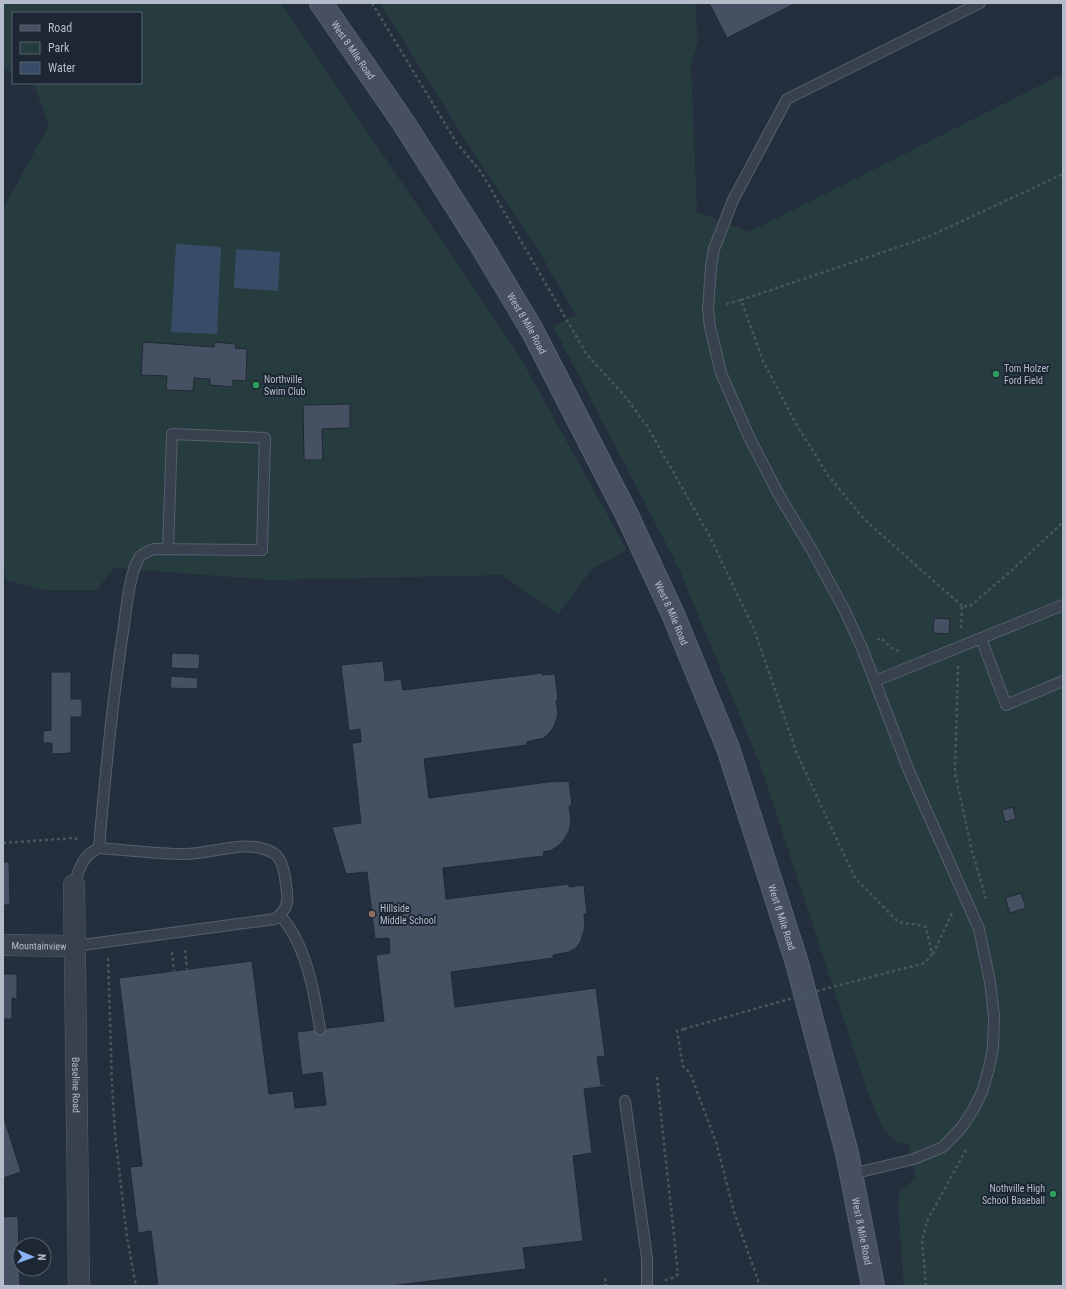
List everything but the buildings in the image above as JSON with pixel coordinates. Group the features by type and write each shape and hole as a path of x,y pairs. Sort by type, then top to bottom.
{"main road":[{"name":"West 8 Mile Road","path":"321,3 403,122 483,248 532,330 627,514 670,607 728,748 797,963 822,1054 852,1174 874,1286"}],"street":[{"name":"Baseline Road","path":"74,885 79,1286"},
{"name":"Mountainview","path":"3,945 75,946"}],"lane":[{"path":"852,1174 914,1159 943,1147 962,1127 982,1092 989,1068 994,1016 990,982 978,929 909,771 862,648 845,612 779,495 749,437 720,373 710,327 708,309 709,288 714,249 733,200 787,99 980,3"},
{"path":"99,848 113,702 129,592 139,557 154,549 262,550 265,438 172,434 168,549"},
{"path":"875,681 1063,605"},
{"path":"982,638 1006,704 1063,681"},
{"path":"74,885 86,857 99,848 186,854 258,846 276,854 284,868 287,890 286,907 275,919 75,946"},
{"path":"280,915 296,938 303,957 313,987 320,1029"},
{"path":"624,1101 647,1258 647,1286"}],"path":[{"path":"372,3 456,142 481,172 587,355 624,395 647,426 709,534 754,629 797,754 855,878 897,921 904,924 921,924 926,927 932,954 925,963 821,990 678,1031 683,1066 690,1073 716,1142 734,1212 760,1286"},
{"path":"1063,174 928,237 740,300 763,361 796,422 827,474 865,520 962,606 970,606 1011,571 1063,522"},
{"path":"961,628 962,606"},
{"path":"862,648 881,638 897,651 909,652"},
{"path":"3,843 73,838 99,848"},
{"path":"107,942 115,1134 127,1237 136,1286"},
{"path":"185,950 187,969"},
{"path":"172,952 174,971"},
{"path":"657,1077 678,1274 675,1277 664,1281"},
{"path":"605,1278 606,1286"}],"green space":[{"path":"3,3 280,3 517,352 627,550 592,569 558,614 502,575 271,580 113,568 97,590 44,590 6,580 3,556 3,209 49,125 34,85 32,84 142,84 142,12 12,12 12,72 3,67"},
{"path":"380,3 695,3 698,41 691,65 697,212 749,232 1063,74 1063,1286 904,1286 898,1206 900,1191 916,1178 908,1144 894,1141 883,1129 869,1095 759,762 679,569 553,326 576,315 537,248 468,144"}],"water":[{"path":"176,244 221,247 217,334 171,332"},
{"path":"236,249 280,252 278,291 234,288"}],"place":[{"name":"Tom Holzer Ford Field","path":"996,374"},
{"name":"Northville Swim Club","path":"256,385"},
{"name":"Hillside Middle School","path":"372,914"},
{"name":"Nothville High School Baseball","path":"1053,1194"}]}
